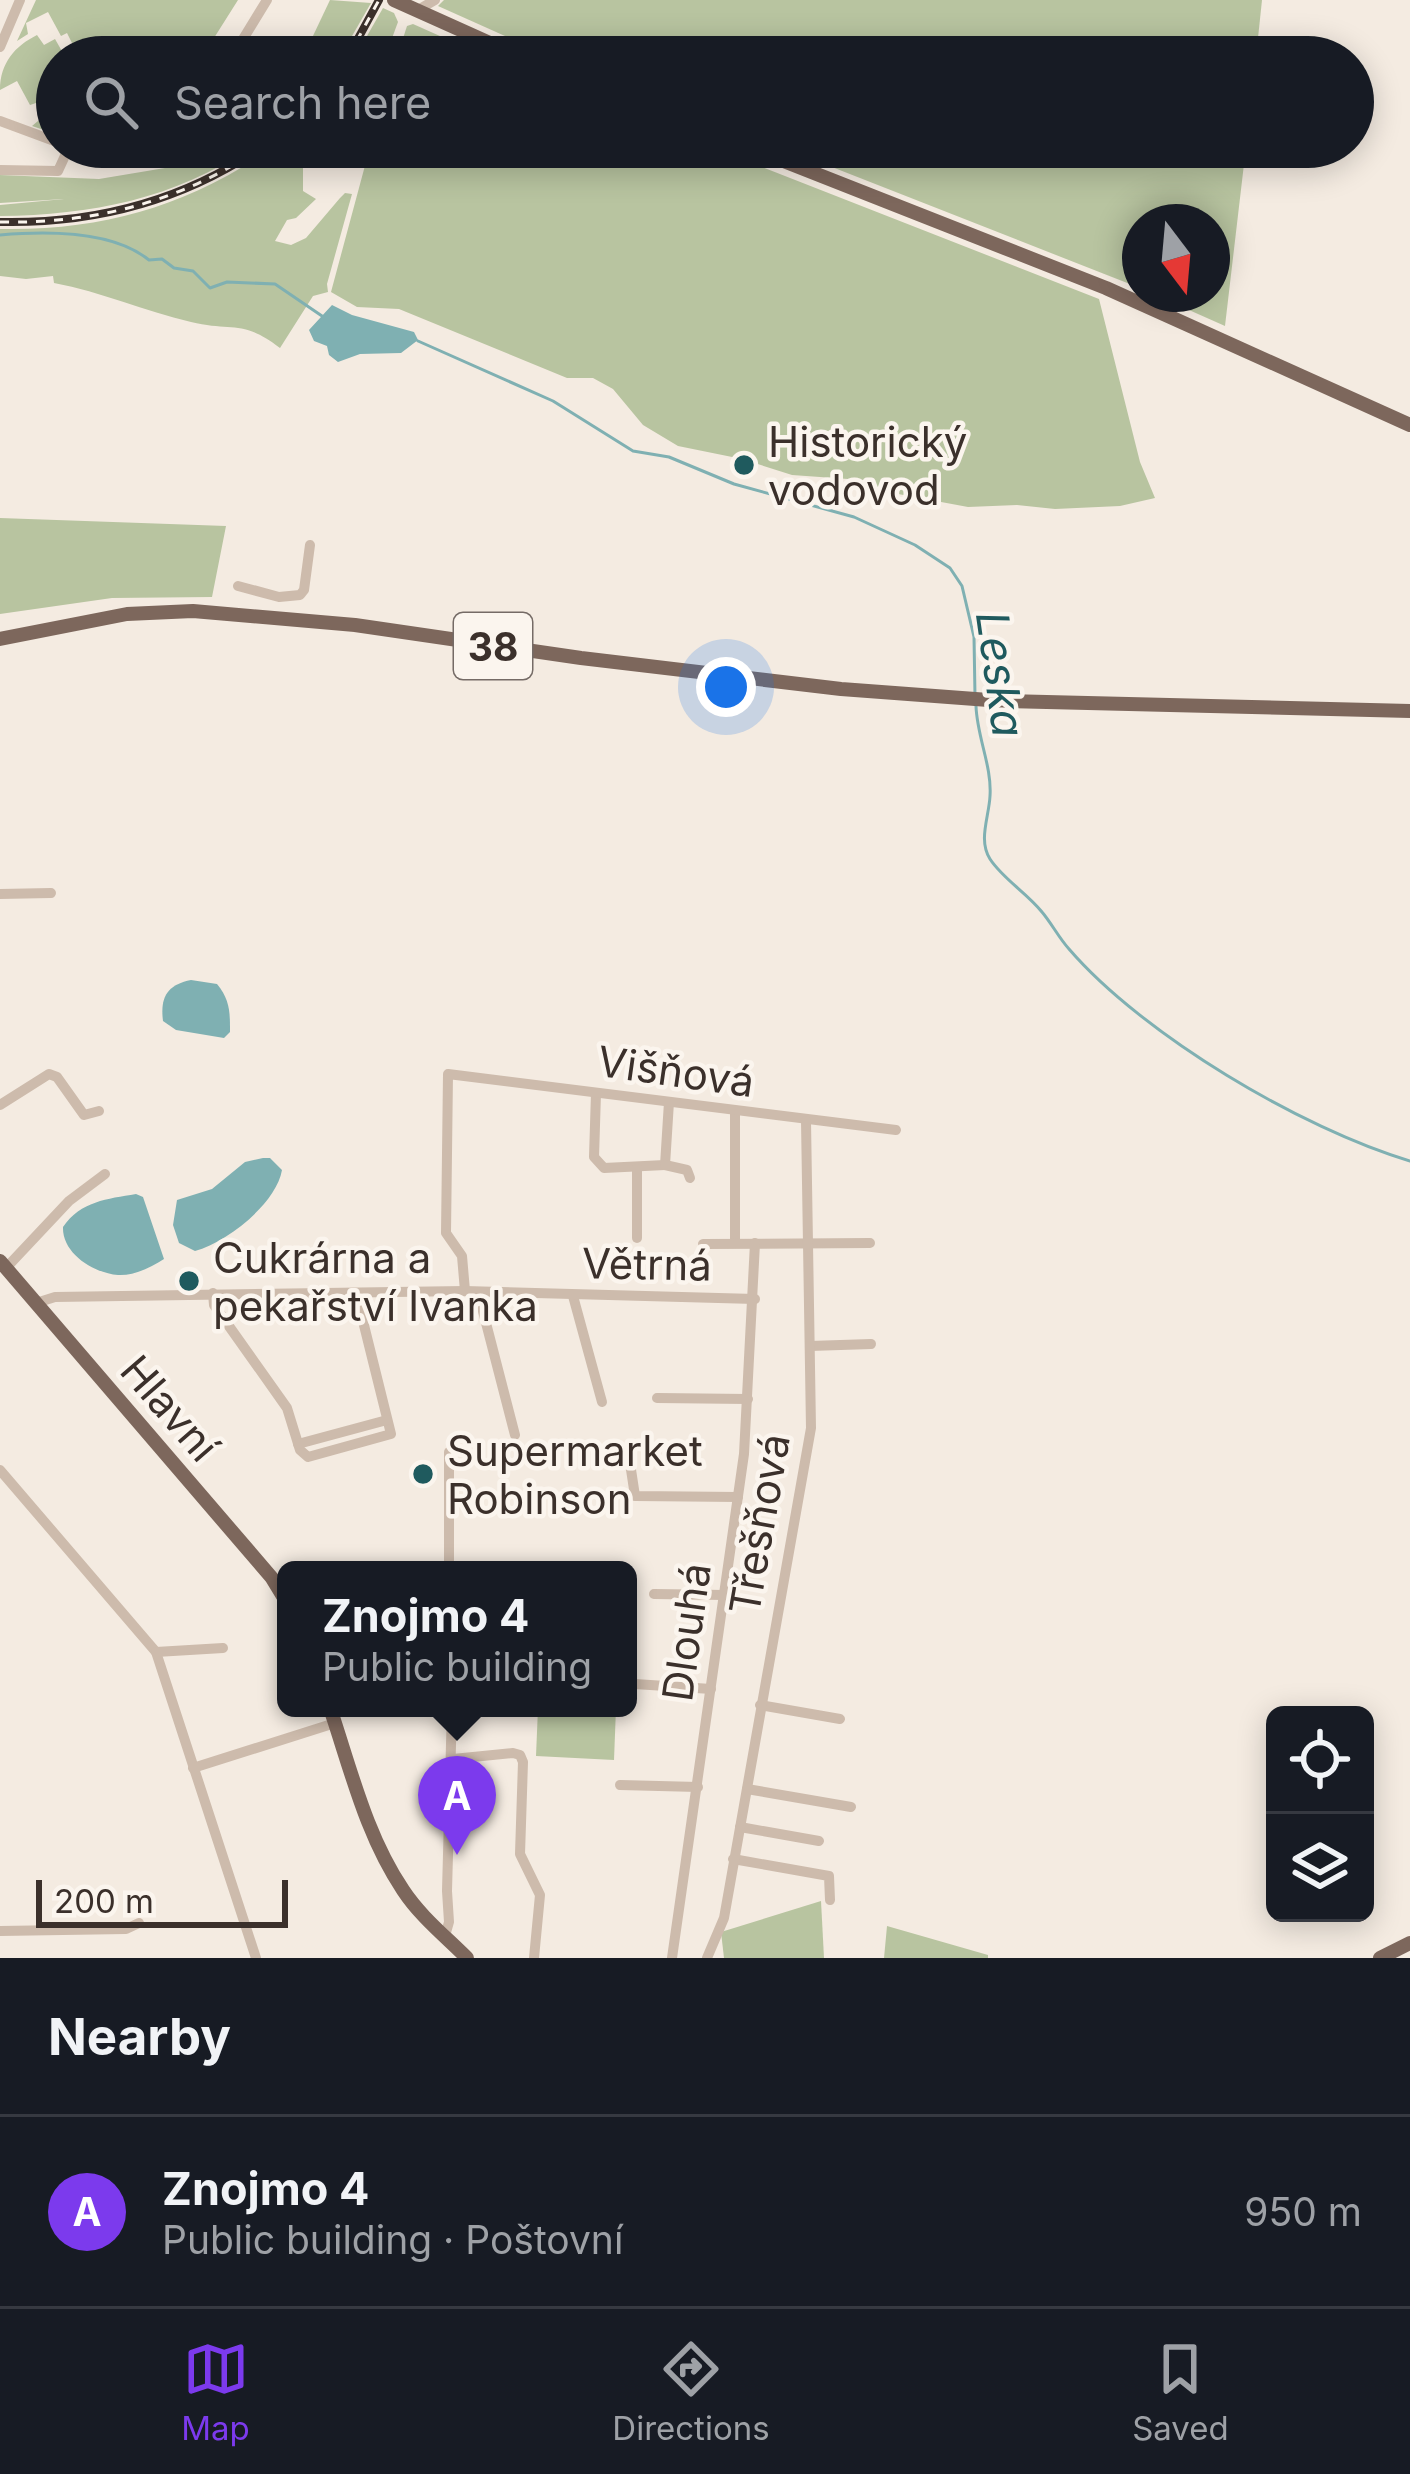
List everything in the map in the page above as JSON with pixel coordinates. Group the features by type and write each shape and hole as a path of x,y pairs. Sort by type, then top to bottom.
{"main road":[{"path":"406,5 474,36"},
{"path":"801,168 1106,288 1410,425"},
{"name":"38","path":"0,639 127,614 193,611 355,625 716,676 962,698 1410,711"},
{"name":"Hlavní","path":"4,1273 36,1303 277,1576"},
{"path":"334,1717 371,1834 405,1893 466,1958"},
{"path":"1380,1958 1410,1943"}],"street":[{"path":"0,46 20,0"},
{"path":"245,36 267,0"},
{"path":"406,5 435,0"},
{"path":"0,122 36,135"},
{"path":"0,170 59,168"},
{"path":"238,586 279,597 300,595 310,545"},
{"path":"0,894 51,892"},
{"path":"0,1105 49,1074 57,1077 84,1115 99,1111"},
{"name":"Višňová","path":"471,1291 463,1256 446,1233 448,1074 896,1130"},
{"path":"596,1093 596,1161 604,1168 685,1168 690,1178"},
{"path":"665,1165 669,1102"},
{"path":"735,1112 735,1243"},
{"name":"Třešňová","path":"707,1958 722,1925 811,1428 806,1121"},
{"path":"637,1169 637,1238"},
{"path":"4,1273 69,1201 105,1174"},
{"name":"Dlouhá","path":"672,1958 738,1497 755,1243"},
{"path":"703,1244 870,1243"},
{"path":"471,1291 515,1435"},
{"name":"Větrná","path":"36,1303 55,1297 471,1291 754,1299"},
{"path":"213,1293 214,1305 287,1408 298,1444 308,1457 391,1434 356,1292"},
{"path":"573,1296 602,1402"},
{"path":"810,1346 871,1345"},
{"path":"657,1398 748,1399"},
{"path":"448,1452 449,1561"},
{"path":"630,1463 635,1496 738,1497"},
{"path":"0,1470 156,1652 256,1958"},
{"path":"654,1594 725,1595"},
{"path":"156,1652 223,1648"},
{"path":"637,1684 711,1690"},
{"path":"760,1705 840,1719"},
{"path":"193,1768 328,1717"},
{"path":"445,1936 452,1717"},
{"path":"453,1759 513,1753 523,1762 520,1854 540,1895 534,1958"},
{"path":"620,1785 698,1787"},
{"path":"748,1789 851,1807"},
{"path":"740,1827 819,1841"},
{"path":"733,1858 830,1876 830,1900"},
{"path":"0,1931 126,1929 139,1923"}],"green space":[{"path":"36,0 238,0 215,36 61,36 48,12 26,23 28,34 17,41"},
{"path":"330,0 371,3 352,36 313,36"},
{"path":"444,0 1262,0 1258,36 505,36 438,6"},
{"path":"383,8 394,13 398,22 393,36 367,36"},
{"path":"413,24 440,36 404,36"},
{"path":"37,35 36,103 30,105 17,81 0,90 1,80 16,50"},
{"path":"165,168 216,168 131,201 67,212 0,216 0,205 64,199 0,203 0,175 99,179"},
{"path":"242,168 303,168 303,191 316,199 296,218 287,220 275,241 291,245 306,238 345,193 352,194 328,292 313,296 280,348 246,330 174,318 54,283 53,276 0,276 0,229 110,219 210,185"},
{"path":"364,168 765,168 1099,299 1140,462 1155,498 1120,506 968,507 882,491 848,479 792,475 678,446 643,425 613,389 593,378 567,378 399,309 357,307 331,292"},
{"path":"834,168 1244,168 1230,283 1230,204 1122,204 1122,281"},
{"path":"1194,312 1227,312 1225,326"},
{"path":"0,518 226,526 212,597 112,598 0,614"},
{"path":"538,1717 616,1717 614,1760 536,1756"},
{"path":"821,1901 824,1958 724,1958 721,1932"},
{"path":"887,1926 988,1955 988,1958 884,1958"}],"water":[{"path":"332,305 414,332 418,340 401,353 360,354 338,362 327,346 314,341 309,330"},
{"path":"191,980 217,984 225,995 230,1032 224,1038 176,1030 163,1021 167,993"},
{"path":"270,1158 282,1170 260,1208 208,1246 195,1251 179,1243 173,1225 177,1200 212,1189 245,1162"},
{"path":"136,1194 143,1197 164,1259 118,1275 89,1266 73,1253 63,1227 70,1218 95,1203"}],"waterway":[{"name":"Leska","path":"0,235 58,233 98,238 149,260 162,259 174,268 193,271 210,288 227,282 275,284 322,316"},
{"name":"Leska","path":"418,341 553,401 633,451 669,457 734,484 854,517 915,545 950,568 962,586 974,637 975,696"},
{"name":"Leska","path":"976,706 990,785 984,836 987,852 1069,949 1138,1014 1227,1075 1322,1126 1410,1161"}],"railway":[{"path":"359,36 379,0"},
{"path":"0,222 70,219 137,206 228,168"}],"place":[{"name":"Historický vodovod","path":"744,465"},
{"name":"Cukrárna a pekařství Ivanka","path":"189,1281"},
{"name":"Supermarket Robinson","path":"423,1474"},
{"name":"Znojmo 4","path":"457,1855"}]}
